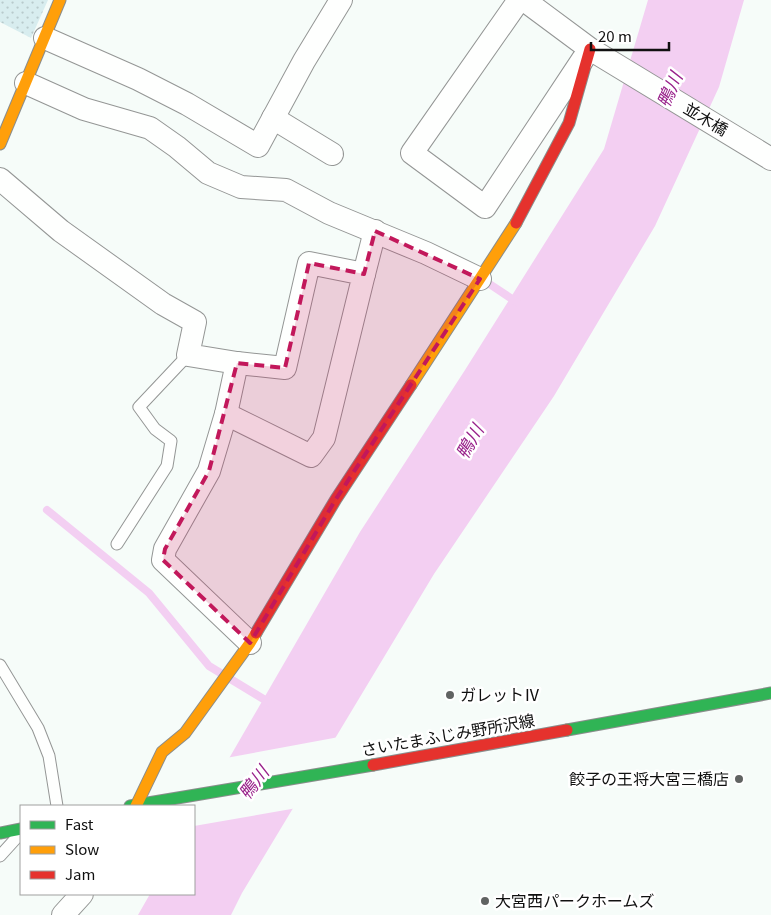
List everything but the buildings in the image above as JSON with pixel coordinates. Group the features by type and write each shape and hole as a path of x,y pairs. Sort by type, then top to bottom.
{"street":[{"path":"0,144 60,0"},
{"path":"45,38 138,79 187,104 258,146 304,61 340,0"},
{"path":"519,0 412,153 485,207 595,52"},
{"name":"並木橋","path":"524,0 595,52 771,159"},
{"path":"135,805 162,752 185,733 250,643 336,499 512,230 569,123 595,52"},
{"path":"26,83 84,109 150,128 177,147 208,173 241,186 286,190 330,213 426,253 480,279"},
{"path":"273,118 332,154"},
{"path":"0,180 61,230 164,304 195,322 188,355 285,368 309,263 364,274"},
{"path":"226,414 311,456 324,438 375,231"},
{"path":"237,363 226,414 209,471 165,549 164,560 250,643"},
{"name":"さいたまふじみ野所沢線","path":"139,805 771,693"},
{"path":"0,833 20,829"},
{"path":"63,915 81,895"}],"lane":[{"path":"117,544 167,466 171,441 155,429 139,407 188,355"},
{"path":"0,665 38,728 49,756 57,805"},
{"path":"0,856 20,834"}],"highlighted area":[{"path":"375,231 480,279 336,499 250,643 163,560 165,549 209,471 237,363 285,368 309,263 364,274"}],"shaded area":[{"path":"0,0 48,0 31,38 0,22"}],"water":[{"name":"鴨川","path":"648,0 744,0 719,87 655,226 554,396 434,574 242,893 231,915 138,915 149,895 195,895 195,817 360,532 465,370 604,149"}],"pier":[{"path":"339,737 297,808 195,826 195,812 226,758"}],"waterway":[{"path":"488,283 518,303"},
{"path":"47,510 149,593 209,666 270,703"}],"traffic: fast":[{"path":"567,730 771,693"},
{"path":"136,805 373,765"},
{"path":"0,833 20,829"}],"traffic: slow":[{"path":"0,144 60,0"},
{"path":"411,385 516,223"},
{"path":"136,805 162,752 185,733 256,633"}],"traffic: jam":[{"path":"516,223 569,123 590,49"},
{"path":"256,633 336,499 411,385"},
{"path":"373,765 567,730"}],"place":[{"name":"ガレットⅣ","path":"450,695"},
{"name":"餃子の王将大宮三橋店","path":"739,779"},
{"name":"大宮西パークホームズ","path":"485,901"}]}
